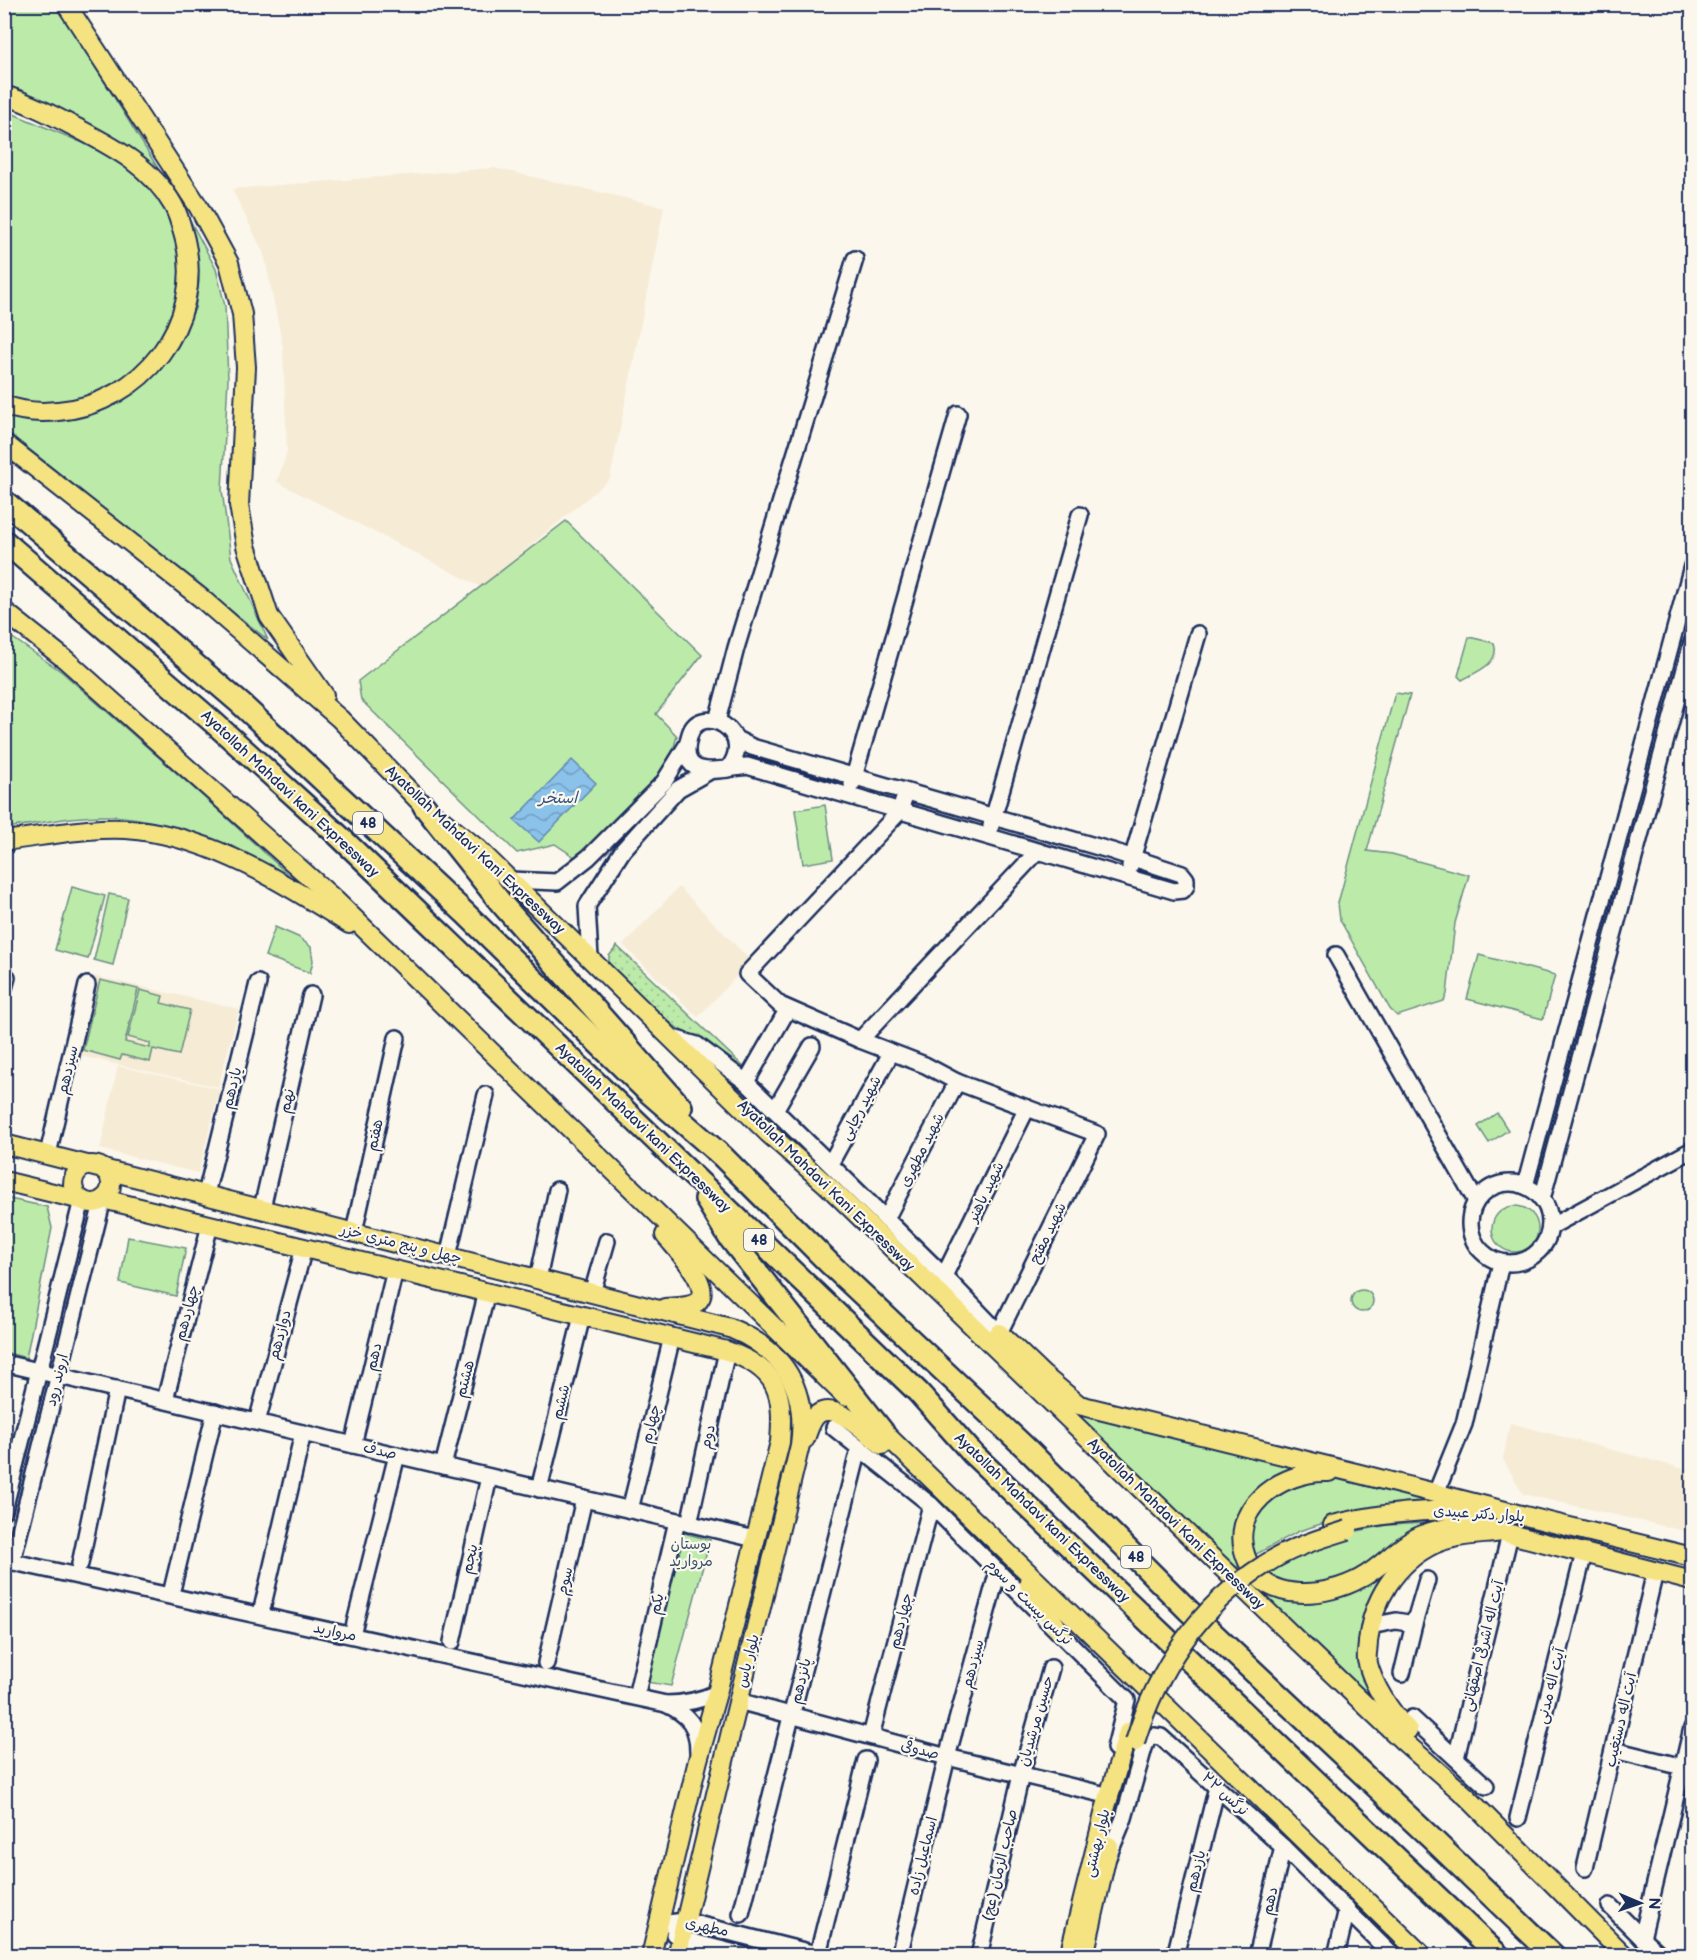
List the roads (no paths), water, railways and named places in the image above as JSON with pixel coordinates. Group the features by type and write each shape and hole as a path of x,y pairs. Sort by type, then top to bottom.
{"highway":[{"name":"Ayatollah Mahdavi Kani Expressway","path":"4,501 241,704 465,913 646,1090 722,1155 829,1263 1085,1506 1189,1611 1554,1956"},
{"name":"Ayatollah Mahdavi kani Expressway","path":"4,542 213,722 339,836 918,1392 980,1461 1499,1956"},
{"path":"424,807 501,903 651,1070 722,1155"},
{"path":"691,1175 729,1237 883,1432"}],"main road":[{"path":"66,4 198,206 230,263 242,314 246,367 240,505 246,546 269,616 340,719"},
{"path":"4,95 30,104 87,133 129,156 144,168 174,206 188,254 188,287 183,312 171,340 157,360 138,378 117,394 101,402 72,410 28,411 4,405"},
{"name":"Ayatollah Mahdavi Kani Expressway","path":"4,443 201,598 340,719 424,807 477,849 510,880 768,1133 998,1342 1037,1390 1403,1741 1467,1797 1625,1956"},
{"path":"4,612 66,660 334,899 1423,1956"},
{"path":"4,841 109,829 161,834 200,845 285,883 375,940"},
{"name":"چهل و پنج متری خزر","path":"4,1144 95,1165 730,1328 760,1344 777,1372"},
{"path":"4,1180 82,1200 92,1202 103,1199 110,1189 109,1176 101,1167 95,1165 82,1167 74,1177 74,1190 82,1200"},
{"path":"613,1170 698,1277 702,1286 697,1302 653,1309"},
{"name":"چهل و پنج متری خزر","path":"103,1199 727,1351 777,1372"},
{"path":"998,1342 1024,1357 1078,1405 1513,1513"},
{"path":"1024,1357 1037,1390"},
{"name":"بلوار یاس","path":"651,1956 698,1760 717,1694 780,1442 782,1404 777,1389 777,1372"},
{"name":"بلوار یاس","path":"679,1947 800,1445 801,1414 797,1391 777,1372"},
{"path":"795,1466 812,1421 818,1414 831,1410 845,1416 885,1448 929,1477"},
{"path":"780,1442 785,1437 791,1436 796,1438 800,1445"},
{"path":"1360,1474 1303,1473 1284,1480 1268,1490 1253,1506 1244,1523 1241,1545 1257,1577 1273,1588 1290,1592 1314,1592 1339,1588 1378,1568 1418,1536 1440,1529 1479,1525"},
{"name":"بلوار دکتر عبیدی","path":"1340,1527 1364,1517 1408,1511 1513,1513 1692,1557"},
{"name":"بلوار دکتر عبیدی","path":"1340,1527 1409,1519 1434,1519 1479,1525 1692,1581"},
{"path":"1131,1737 1155,1688 1182,1642 1203,1616 1240,1582 1265,1564 1340,1527"},
{"path":"1467,1797 1428,1751 1393,1715 1380,1694 1367,1659 1370,1626 1376,1606 1387,1585 1420,1552 1450,1539 1505,1533"},
{"path":"1014,1560 1060,1632"},
{"name":"بلوار بهشتی","path":"1084,1956 1131,1737"},
{"name":"بلوار بهشتی","path":"1069,1956 1111,1788 1131,1737"}],"street":[{"path":"717,721 736,648 855,259"},
{"path":"849,796 958,414"},
{"path":"988,837 1080,515"},
{"path":"1525,1185 1692,566"},
{"path":"1127,877 1198,634"},
{"path":"1542,1199 1692,643"},
{"path":"510,880 557,882 589,857 664,782 687,745 692,729 699,722 717,721 729,728 736,739 738,749 735,760 728,769"},
{"path":"590,958 587,906 623,850 678,789 708,772 747,766 1177,891 1186,886 1186,879 1182,874 752,747 736,739"},
{"path":"687,745 688,758 696,767 708,772"},
{"path":"906,792 900,811 747,974 780,1005 925,1065 957,1082 1027,1108"},
{"path":"860,1040 1038,851"},
{"path":"1336,955 1476,1202"},
{"name":"یازدهم","path":"206,1194 258,983"},
{"name":"سیزدهم","path":"48,1154 87,985"},
{"name":"نهم","path":"262,1208 311,994"},
{"path":"746,1082 785,1014"},
{"path":"670,1037 697,1046 746,1082 944,1276 998,1342"},
{"name":"هفتم","path":"354,1232 396,1038"},
{"path":"775,1110 812,1046"},
{"name":"شهید رجایی","path":"830,1164 891,1053"},
{"name":"شهید مطهری","path":"886,1219 957,1082"},
{"path":"448,1256 486,1095"},
{"name":"شهید مفتح","path":"998,1342 1097,1134 1027,1108"},
{"name":"شهید باهنر","path":"944,1276 1027,1108"},
{"path":"1550,1227 1692,1150"},
{"path":"1511,1183 1525,1185 1542,1199 1549,1214 1550,1227 1547,1240 1539,1251 1528,1259 1515,1263 1501,1263 1485,1254 1473,1239 1470,1226 1471,1214 1476,1202 1485,1191 1498,1185 1511,1183"},
{"path":"538,1279 557,1190"},
{"name":"اروند رود","path":"8,1561 103,1199"},
{"name":"اروند رود","path":"4,1510 82,1200"},
{"name":"چهاردهم","path":"165,1400 210,1225"},
{"path":"592,1293 606,1241"},
{"name":"دوازدهم","path":"257,1422 304,1248"},
{"path":"1436,1493 1464,1424 1501,1263"},
{"name":"دهم","path":"353,1445 395,1270"},
{"name":"هشتم","path":"443,1466 488,1292"},
{"name":"ششم","path":"540,1489 582,1316"},
{"name":"چهارم","path":"630,1510 672,1337"},
{"name":"دوم","path":"683,1522 727,1351"},
{"name":"صدف","path":"4,1363 755,1539"},
{"path":"80,1564 117,1389"},
{"path":"172,1590 215,1412"},
{"name":"نرگس بیست و سوم","path":"834,1428 931,1505 1127,1700 1102,1794"},
{"path":"262,1609 303,1433"},
{"name":"پانزدهم","path":"741,1914 859,1449"},
{"path":"354,1627 398,1455"},
{"name":"پنجم","path":"452,1642 489,1477"},
{"name":"سوم","path":"546,1663 584,1499"},
{"name":"چهاردهم","path":"871,1737 931,1505"},
{"name":"یکم","path":"638,1688 683,1522"},
{"name":"آیت اله اشرفی اصفهانی","path":"1455,1758 1505,1533"},
{"name":"آیت اله مدنی","path":"1518,1818 1584,1553"},
{"name":"مروارید","path":"8,1561 666,1704"},
{"name":"سیزدهم","path":"947,1757 999,1571"},
{"name":"آیت اله دستغیب","path":"1585,1868 1655,1572"},
{"path":"1402,1674 1427,1580"},
{"path":"1376,1606 1396,1621"},
{"path":"1370,1626 1396,1621 1414,1624"},
{"name":"حسین مرشدیان","path":"1021,1774 1051,1668"},
{"path":"666,1704 684,1704 717,1694"},
{"name":"صدوقی","path":"738,1701 947,1757 1102,1794"},
{"path":"666,1704 680,1711 691,1722 698,1736 698,1760"},
{"path":"1412,1719 1486,1786"},
{"path":"1642,1938 1692,1728"},
{"name":"نرگس ۲۲","path":"1104,1865 1124,1818 1148,1738 1161,1737 1283,1847 1393,1956"},
{"path":"1614,1750 1683,1767"},
{"name":"اسماعیل زاده","path":"898,1956 947,1757"},
{"path":"821,1955 866,1760"},
{"name":"صاحب الزمان (عج)","path":"979,1956 1021,1774"},
{"name":"یازدهم","path":"1175,1956 1217,1787"},
{"path":"1086,1886 1102,1794"},
{"name":"دهم","path":"1257,1956 1283,1847"},
{"path":"1610,1906 1662,1956"},
{"path":"1336,1956 1347,1909"},
{"name":"مطهری","path":"659,1924 685,1921 821,1955"},
{"path":"659,1924 679,1947 747,1956"}],"water":[{"name":"استخر","path":"572,760 596,783 539,842 514,820"}],"park label":[{"name":"بوستان مروارید","path":"691,1552"}]}
